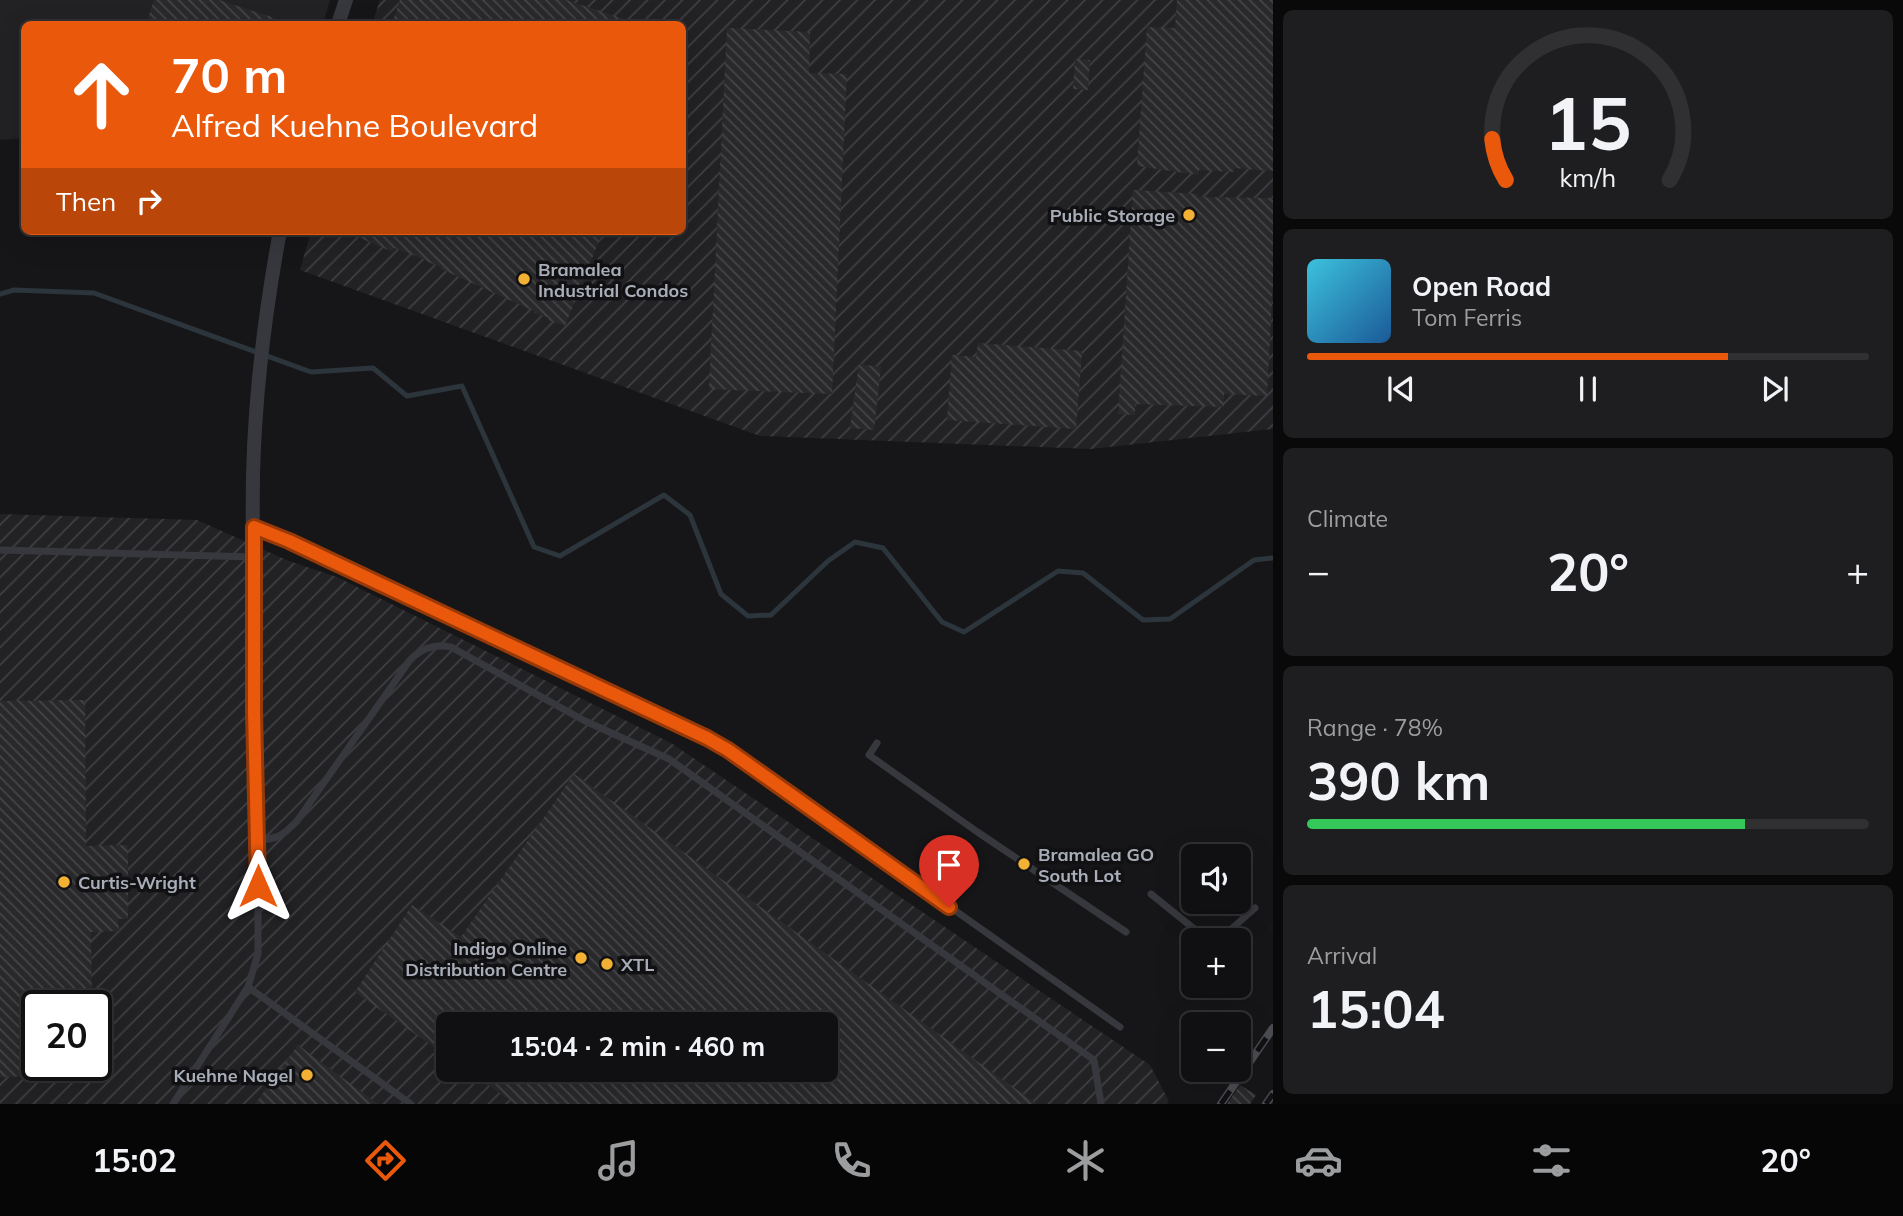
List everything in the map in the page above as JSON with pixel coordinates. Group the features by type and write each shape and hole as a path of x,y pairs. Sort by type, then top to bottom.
{"street":[{"path":"339,21 346,0"},
{"path":"254,711 253,475 265,317 279,235"}],"lane":[{"path":"254,527 289,541 728,750 1120,1027"},
{"path":"0,550 254,557"},
{"path":"258,840 283,835 297,821 410,660 428,647 451,647 584,721 669,758 1094,1060 1101,1104"},
{"path":"173,1104 248,987 258,954 254,711"},
{"path":"877,743 869,755 1126,932"},
{"path":"1151,894 1194,928"},
{"path":"1232,928 1255,908"},
{"path":"248,987 411,1104"}],"shaded area":[{"path":"0,0 330,0 324,21 21,21 21,138 0,140"},
{"path":"380,0 1273,0 1273,429 1091,449 760,436 300,270 310,235 686,235 686,21 373,21"},
{"path":"0,514 197,520 289,561 337,577 671,743 1150,1065 1169,1101 1167,1104 0,1104"}],"building":[{"path":"154,0 219,0 284,21 147,21"},
{"path":"400,0 566,0 631,21 393,21"},
{"path":"1177,0 1273,0 1273,171 1234,168 1234,172 1199,170 1199,175 1137,166 1147,27 1175,28"},
{"path":"727,28 810,32 809,73 847,74 832,394 709,389"},
{"path":"1075,59 1090,60 1088,90 1073,89"},
{"path":"1133,190 1198,194 1198,197 1273,198 1273,279 1267,396 1224,394 1224,407 1135,404 1135,415 1118,414"},
{"name":"Bramalea Industrial Condos","path":"353,235 601,235 565,326 426,260 394,248 393,252"},
{"path":"978,343 1082,351 1076,429 947,420 952,355 976,357"},
{"path":"859,364 881,367 874,430 850,428"},
{"name":"Curtis-Wright","path":"85,700 86,846 128,845 128,919 118,919 119,931 91,932 92,990 21,990 21,1076 0,1077 0,701"},
{"name":"XTL","path":"574,774 1037,1104 515,1104 484,1082 838,1082 838,1012 436,1012 436,1049 355,992 412,905 461,937"},
{"name":"Kuehne Nagel","path":"298,1045 378,1104 255,1104"},
{"path":"1240,1085 1256,1095 1250,1104 1227,1104"}],"waterway":[{"path":"0,294 14,290 94,293 311,372 373,368 407,396 462,386 534,547 560,556 664,495 690,515 721,594 748,616 771,615 828,561 855,542 883,548 942,622 964,632 1058,571 1083,573 1143,620 1170,619 1254,560 1273,558"}],"railway":[{"path":"1221,1104 1273,1028"},
{"path":"1266,1104 1273,1094"}],"place":[{"name":"Public Storage","path":"1189,215"},
{"name":"Bramalea Industrial Condos","path":"524,279"},
{"name":"Bramalea GO South Lot","path":"1024,864"},
{"name":"Curtis-Wright","path":"64,882"},
{"name":"Indigo Online Distribution Centre","path":"581,958"},
{"name":"XTL","path":"607,964"},
{"name":"Kuehne Nagel","path":"307,1075"}],"route":[{"path":"258,886 254,527 707,738 728,750 949,907"}]}
